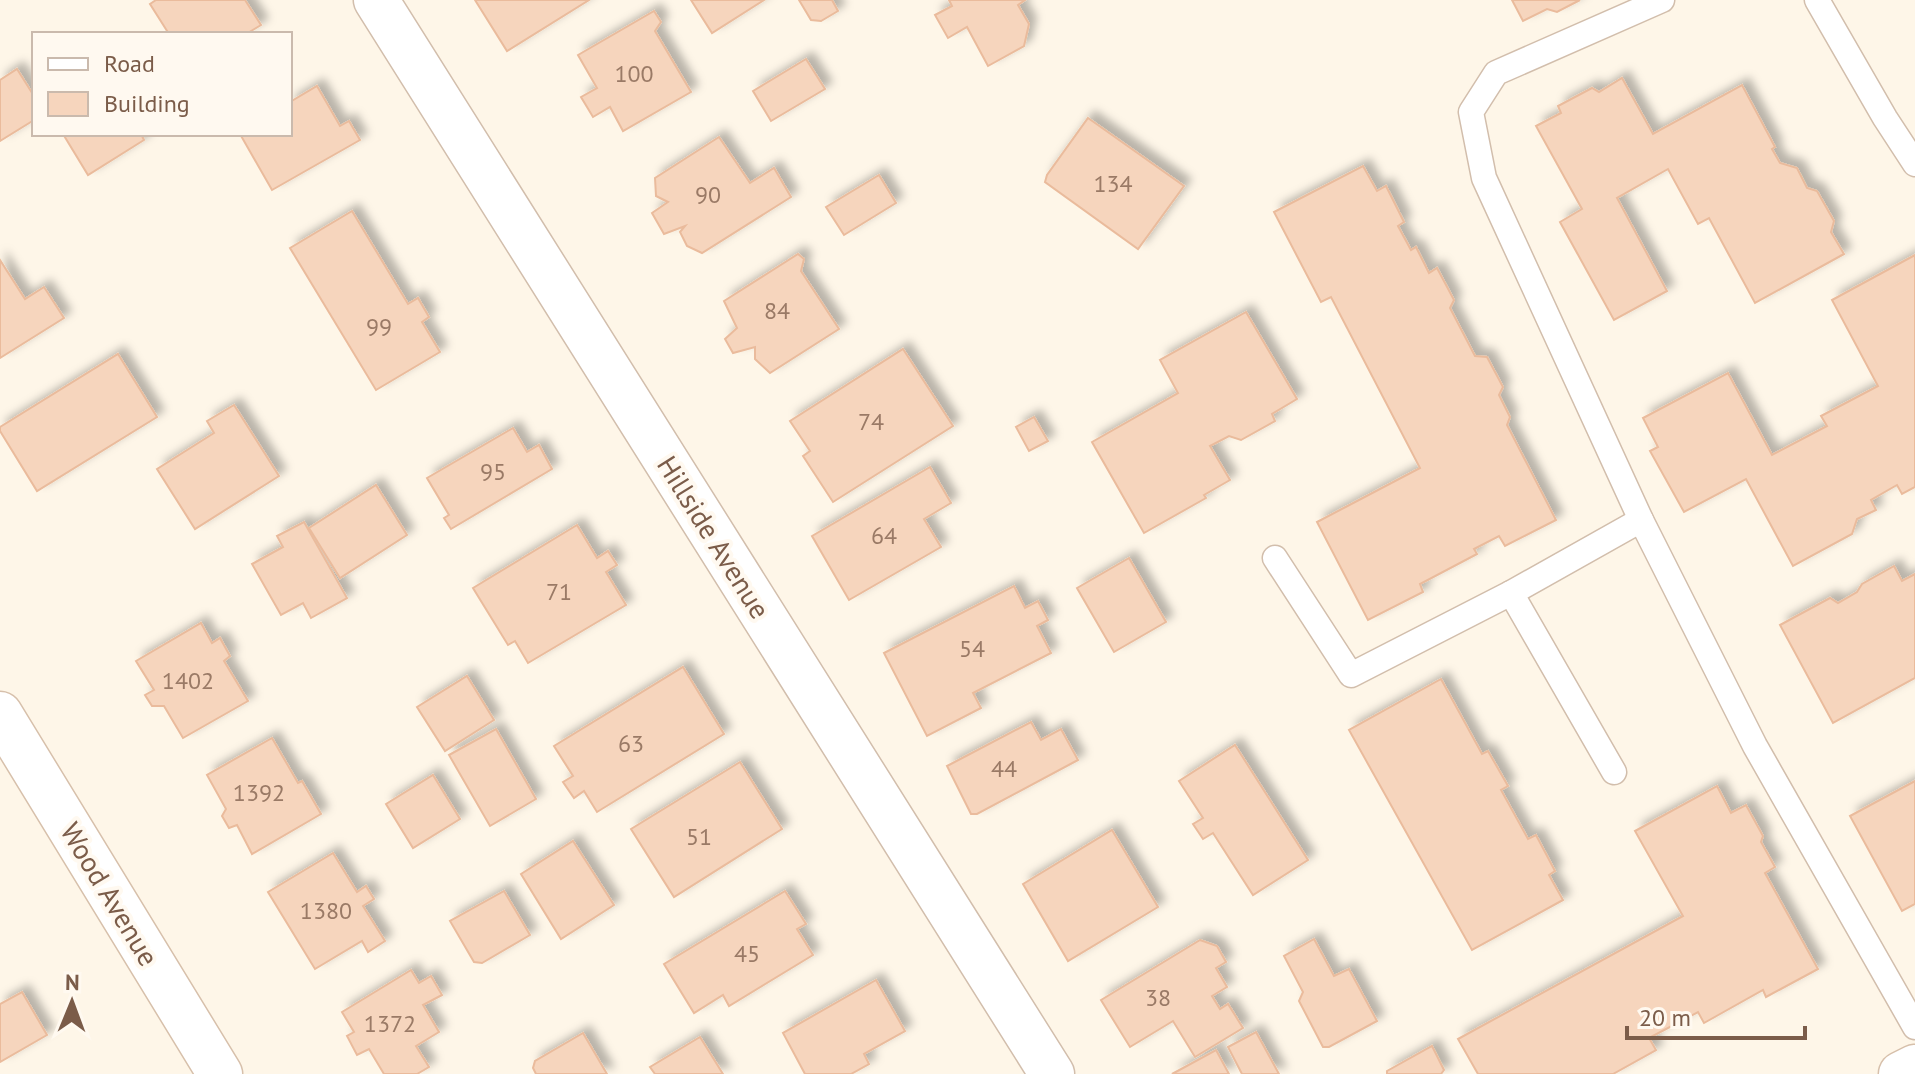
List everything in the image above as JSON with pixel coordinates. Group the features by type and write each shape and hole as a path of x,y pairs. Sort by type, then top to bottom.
{"street":[{"name":"Hillside Avenue","path":"376,0 1052,1074"},
{"name":"Wood Avenue","path":"0,714 220,1074"},
{"path":"1901,1074 1915,1067"}],"lane":[{"path":"1662,0 1496,73 1471,112 1484,178 1641,520 1755,746 1915,1027"},
{"path":"1817,0 1915,164"},
{"path":"1275,558 1351,675 1511,593 1641,520"},
{"path":"1511,593 1614,772"}],"building":[{"path":"156,0 245,0 261,25 249,32 168,32 150,4"},
{"path":"475,0 589,0 507,51"},
{"path":"691,0 764,0 712,33"},
{"path":"799,0 832,0 838,11 821,21 811,20"},
{"path":"949,0 1025,0 1018,5 1029,24 1024,46 988,66 967,27 948,38 935,15 952,6"},
{"path":"1512,0 1580,0 1557,12 1547,9 1523,21"},
{"path":"654,11 661,22 655,31 691,92 623,131 610,107 593,117 581,97 597,88 578,55"},
{"path":"806,59 825,89 771,121 753,91"},
{"path":"17,69 32,93 32,121 0,141 0,80"},
{"path":"1622,78 1653,134 1742,85 1775,147 1772,149 1780,163 1797,168 1807,188 1817,191 1834,221 1831,232 1844,254 1755,303 1709,218 1698,224 1668,169 1617,198 1667,291 1614,320 1560,222 1582,209 1536,126 1561,113 1558,106 1592,88 1599,92"},
{"path":"317,86 340,126 349,121 360,140 272,190 241,136 292,136 292,101"},
{"path":"1088,118 1184,186 1138,249 1045,182"},
{"path":"64,136 142,136 144,140 88,175"},
{"path":"719,137 750,183 774,168 791,197 702,253 687,246 680,232 685,226 664,234 652,213 668,202 656,196 655,178"},
{"path":"1363,166 1377,191 1386,186 1404,222 1398,226 1411,250 1416,247 1429,273 1437,268 1454,300 1450,308 1475,356 1487,357 1503,387 1499,395 1510,417 1507,425 1556,520 1505,546 1499,536 1474,549 1477,554 1420,584 1423,592 1368,620 1317,522 1420,468 1331,297 1321,302 1274,212"},
{"path":"879,175 896,203 844,235 826,207"},
{"path":"352,211 408,304 418,298 429,317 422,322 440,352 376,390 290,248"},
{"path":"798,254 804,259 801,271 839,329 770,373 755,359 755,347 733,353 725,339 737,328 724,301"},
{"path":"1915,255 1915,487 1902,494 1897,485 1871,500 1876,510 1857,519 1852,534 1793,566 1746,479 1684,512 1650,451 1658,447 1643,418 1728,373 1772,455 1827,426 1821,416 1878,386 1832,300"},
{"path":"0,260 25,299 44,287 64,318 0,358"},
{"path":"1246,312 1297,399 1272,414 1275,421 1241,440 1229,436 1210,446 1230,480 1204,495 1206,498 1144,533 1092,442 1178,393 1160,360"},
{"path":"903,349 953,426 833,502 803,456 810,451 790,421"},
{"path":"118,354 157,417 37,491 0,427"},
{"path":"234,405 279,476 195,529 157,469 214,433 207,421"},
{"path":"1034,417 1048,441 1029,451 1016,427"},
{"path":"513,428 527,452 539,445 552,469 451,529 444,518 449,515 427,478"},
{"path":"930,467 951,503 924,519 941,547 849,600 812,536"},
{"path":"376,485 407,535 340,578 309,528"},
{"path":"304,522 347,598 311,618 303,603 281,615 252,564 283,547 277,536"},
{"path":"577,525 597,558 608,551 617,565 606,572 626,605 528,663 515,641 508,645 473,588"},
{"path":"1129,558 1166,622 1114,652 1077,588"},
{"path":"1894,566 1902,581 1915,574 1915,678 1833,723 1780,625 1830,598 1838,603 1857,592 1862,584"},
{"path":"1014,586 1025,608 1038,601 1048,620 1037,626 1051,653 973,693 981,708 927,736 884,653"},
{"path":"201,623 212,643 220,638 230,656 224,661 248,701 183,738 164,706 152,706 145,695 154,690 136,661"},
{"path":"683,667 724,734 597,812 584,791 574,798 563,782 573,776 554,746"},
{"path":"467,676 494,720 445,751 417,707"},
{"path":"1441,679 1482,754 1488,751 1508,786 1501,790 1528,839 1536,835 1555,871 1549,875 1563,900 1472,950 1349,730"},
{"path":"1031,722 1041,740 1061,729 1078,760 977,814 971,814 947,766"},
{"path":"496,729 536,799 490,826 449,755"},
{"path":"272,738 298,783 302,781 321,814 252,854 237,825 229,828 222,816 226,809 207,775"},
{"path":"1235,745 1308,860 1253,895 1213,833 1203,839 1193,824 1203,818 1179,781"},
{"path":"740,762 782,829 674,897 631,829"},
{"path":"433,775 460,819 413,848 386,804"},
{"path":"1915,781 1915,904 1902,911 1850,816"},
{"path":"1717,786 1731,813 1746,805 1775,867 1765,873 1818,969 1766,997 1763,990 1704,1023 1698,1012 1649,1038 1656,1050 1613,1074 1478,1074 1458,1039 1683,916 1635,831"},
{"path":"1112,830 1158,907 1068,961 1023,884"},
{"path":"573,841 614,905 561,939 521,874"},
{"path":"333,853 357,892 366,886 374,899 363,906 385,941 368,952 362,941 315,969 268,892"},
{"path":"504,891 530,935 482,963 474,962 450,921"},
{"path":"785,891 806,924 797,929 813,955 729,1006 723,995 694,1013 664,964"},
{"path":"1314,939 1334,976 1349,969 1377,1021 1329,1047 1323,1047 1299,1001 1303,992 1284,956"},
{"path":"1200,940 1217,946 1226,962 1216,968 1227,987 1212,996 1220,1009 1228,1004 1243,1028 1195,1057 1173,1021 1130,1047 1101,1000"},
{"path":"411,970 419,983 431,976 442,995 423,1005 439,1032 416,1046 429,1067 417,1074 384,1074 369,1049 357,1055 347,1036 354,1032 342,1012"},
{"path":"876,980 905,1031 864,1054 869,1064 851,1074 805,1074 783,1033"},
{"path":"22,992 47,1035 0,1062 0,1004"},
{"path":"1256,1032 1279,1074 1242,1074 1228,1047"},
{"path":"583,1033 607,1074 536,1074 533,1068 535,1061"},
{"path":"700,1037 723,1074 655,1074 650,1067"},
{"path":"1432,1046 1444,1070 1441,1074 1387,1074 1387,1071"},
{"path":"1216,1050 1229,1074 1172,1074"}]}
